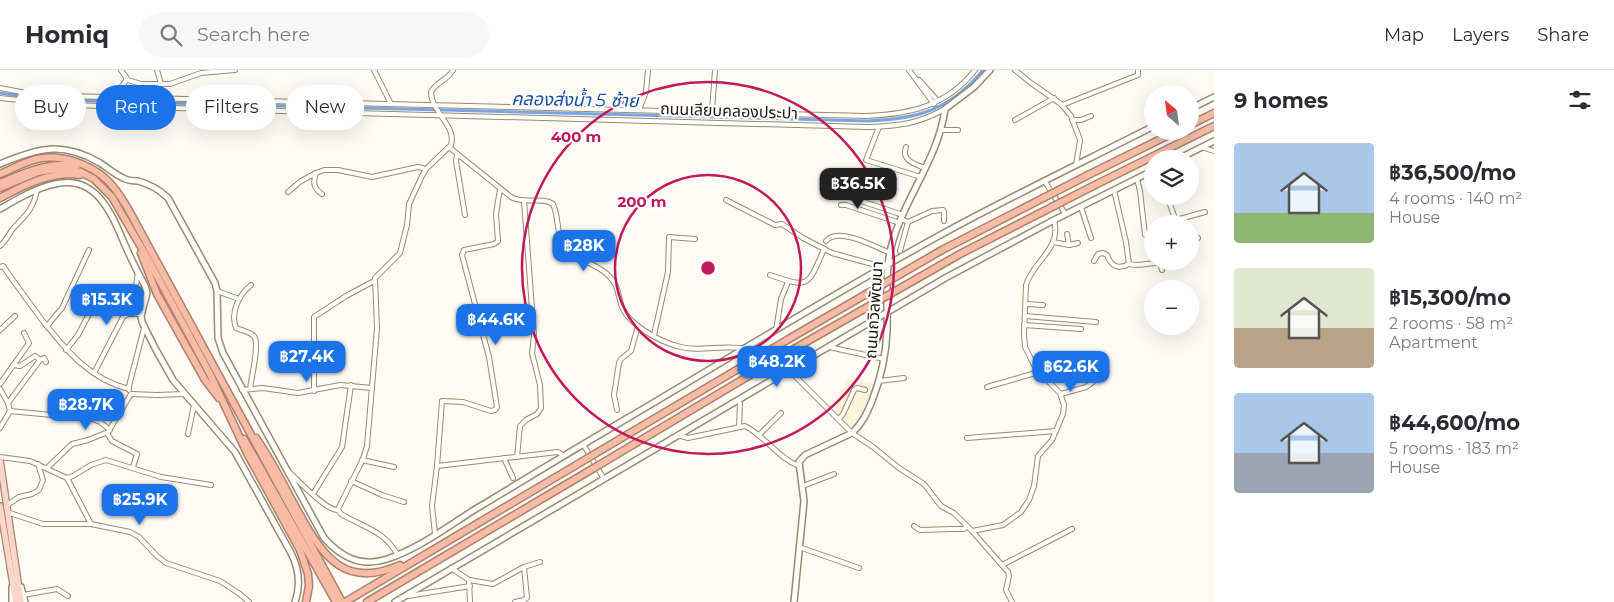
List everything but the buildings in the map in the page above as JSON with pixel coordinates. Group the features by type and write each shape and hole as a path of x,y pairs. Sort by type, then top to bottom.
{"highway":[{"path":"1199,120 1214,113"},
{"path":"367,602 794,349 952,258 1214,126"},
{"path":"0,174 29,162 47,158 72,161 89,173 112,197 210,374 239,432 252,450 344,602 928,258 994,222 1159,140"},
{"path":"0,188 37,168 55,164 74,165 89,173 102,176 109,182 127,207 248,427 336,602"},
{"path":"0,198 38,180 52,176 89,173"},
{"path":"0,183 11,181"},
{"path":"248,427 261,444 317,544 324,554 337,564 357,572 375,573 394,568 440,546"},
{"path":"239,432 247,453 303,555 309,580 306,602"}],"main road":[{"name":"ถนนเลียบคลองประปา","path":"945,109 967,93 990,70"},
{"path":"1199,104 1214,97"},
{"name":"ถนนถวิลพัฒนา","path":"798,466 805,455 852,433 865,418 879,381 884,359 887,337 888,264 890,253 901,219 941,130 945,109"},
{"path":"0,164 32,151 68,150 100,163 121,178 153,187 168,198 215,283 217,290 219,344 242,390 324,538 338,553 365,562 386,560 398,555 888,264 946,232 1144,132"},
{"path":"1197,150 1214,141"},
{"path":"395,602 946,277 1065,214 1144,176"},
{"path":"0,209 37,190 64,182 79,185 94,192 110,210 145,286 147,293 142,314 144,328 166,369 237,455 293,556 299,577 295,602"},
{"path":"0,458 3,508 2,536 10,543 14,602"},
{"path":"794,602 804,501 803,486 798,466"},
{"path":"3,508 21,602"},
{"path":"18,582 25,602"}],"street":[{"path":"121,70 132,83 141,84 175,83 201,73 236,70"},
{"path":"157,70 161,84"},
{"path":"374,70 391,104"},
{"path":"314,391 314,317 346,296 374,281 379,273 400,253 407,225 409,204 426,169 450,148 452,142 452,133 434,106 431,96 433,88 448,77 453,70"},
{"path":"640,110 646,92 648,70"},
{"path":"712,111 715,70"},
{"path":"910,70 936,102"},
{"path":"967,70 972,74"},
{"path":"176,98 868,116 899,114 936,102 960,86 975,70"},
{"path":"1015,70 1062,105 1072,120 1080,143 1076,165"},
{"path":"1062,105 1125,82 1138,75 1138,70"},
{"path":"123,85 127,79"},
{"path":"0,88 40,94 96,96"},
{"name":"ถนนเลียบคลองประปา","path":"0,98 67,105 879,127 914,123 945,109"},
{"path":"1015,120 1054,98"},
{"path":"1072,120 1081,120 1091,116"},
{"path":"879,127 866,160 921,177"},
{"path":"941,130 958,130"},
{"path":"906,147 904,152 906,158 912,163 925,168"},
{"path":"450,148 515,199 524,201 543,200 553,204 556,212 557,228 564,246 574,256 607,274 618,287 627,316 638,326 679,347 721,349 733,347 745,349"},
{"path":"1201,148 1214,151"},
{"path":"457,154 456,161 465,215"},
{"path":"288,192 301,181 324,170 338,170 372,177 418,168 426,169"},
{"path":"316,173 315,188 322,194"},
{"path":"1137,179 1144,227"},
{"path":"1045,181 1052,196 1058,200 1065,214"},
{"path":"845,187 843,193 846,196 908,222 937,210 943,210 944,221"},
{"path":"435,534 432,506 442,401 463,402 491,411 497,407 489,357 462,255 464,250 494,244 498,241 496,214 500,189"},
{"path":"0,246 30,211 37,190"},
{"path":"1114,190 1129,264"},
{"path":"726,200 775,225 782,224 803,238 832,253 883,267"},
{"path":"517,457 520,426 541,408 540,385 532,353 534,336 524,201"},
{"path":"841,205 846,204 901,219"},
{"path":"1081,207 1090,238"},
{"path":"1196,215 1205,212"},
{"path":"972,531 1003,525 1021,512 1031,494 1038,456 1049,444 1064,409 1061,394 1040,373 1030,359 1025,347 1024,325 1027,281 1053,242 1055,234 1054,220"},
{"path":"900,251 908,222"},
{"path":"1067,234 1069,244"},
{"path":"826,241 835,235 846,236 890,253"},
{"path":"654,335 668,272 669,237 695,239"},
{"path":"1053,242 1078,243"},
{"path":"770,275 788,282 803,283 810,279 824,249"},
{"path":"47,326 62,308 89,250"},
{"path":"1094,261 1098,254 1103,253 1107,255 1113,266 1120,267 1129,264 1144,264"},
{"path":"0,267 3,266 23,296 66,350 94,373 110,383 129,391 157,396 185,394"},
{"path":"132,314 138,272"},
{"path":"338,510 362,460 366,446 377,328 374,281"},
{"path":"776,330 781,299 788,282"},
{"path":"250,389 256,341 253,335 234,326 236,307 251,284"},
{"path":"217,290 240,299"},
{"path":"66,350 78,335 100,293"},
{"path":"1026,304 1042,305"},
{"path":"94,373 123,316 142,314"},
{"path":"0,330 15,316"},
{"path":"1025,316 1096,322"},
{"path":"1024,325 1081,329"},
{"path":"617,410 614,395 621,359 631,351 638,326"},
{"path":"47,468 72,444 108,432 129,391 144,328"},
{"path":"0,384 29,343 24,333"},
{"path":"827,346 884,359"},
{"path":"721,349 724,355"},
{"path":"13,365 20,366 35,356 40,360"},
{"path":"8,403 40,360 44,358 46,362"},
{"path":"988,387 1075,362"},
{"path":"1061,394 1090,386 1093,382 1091,368"},
{"path":"789,370 852,433 924,484 941,506 954,513 972,531 1002,565 1009,576 1006,590 1012,602"},
{"path":"879,381 904,378"},
{"path":"242,390 269,388 298,394 333,386 351,385 372,388"},
{"path":"313,494 342,447 351,385"},
{"path":"839,419 854,390 857,388 865,390"},
{"path":"0,389 10,411 0,428"},
{"path":"739,427 740,403"},
{"path":"188,434 194,405"},
{"path":"10,411 93,418 100,422 112,441 137,454 133,467"},
{"path":"759,435 781,413"},
{"path":"677,435 681,438 688,438 746,427 798,466"},
{"path":"967,438 1056,431"},
{"path":"583,444 604,479"},
{"path":"437,466 558,452 564,456"},
{"path":"0,458 25,460 67,478 91,524"},
{"path":"504,458 513,478"},
{"path":"362,460 394,466"},
{"path":"67,478 103,461 133,467 162,477 211,485"},
{"path":"3,508 15,499 39,490 43,480 38,464"},
{"path":"285,467 333,510 338,510 344,516 387,539 398,555"},
{"path":"803,486 834,474"},
{"path":"351,481 382,495 404,502"},
{"path":"3,508 43,524 91,524 134,533 166,563 220,582 249,602"},
{"path":"914,526 918,530 928,530 960,529 967,526"},
{"path":"1002,565 1072,529"},
{"path":"798,547 858,568"},
{"path":"451,568 469,580 493,584 524,567 540,562"},
{"path":"515,602 527,598 524,567"},
{"path":"469,580 470,602"},
{"path":"401,597 470,586"},
{"path":"23,595 57,589 68,596"}],"shaded area":[{"path":"848,379 874,384 861,417 851,430 834,409"}],"waterway":[{"name":"คลองส่งน้ำ 5 ซ้าย","path":"0,93 40,99 94,101 868,121 902,118 932,110 958,95 983,70"}]}
